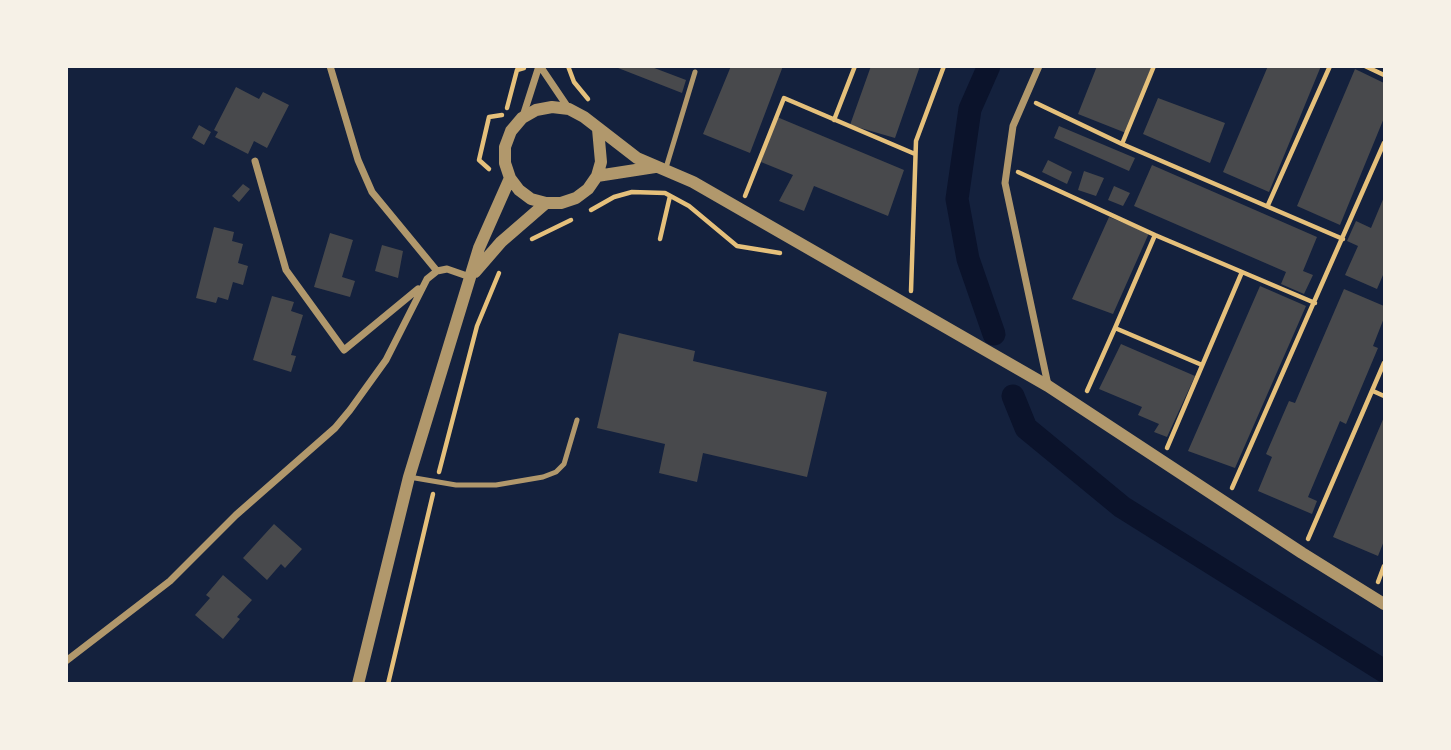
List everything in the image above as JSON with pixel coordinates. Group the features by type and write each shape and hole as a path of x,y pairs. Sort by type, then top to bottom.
{"street":[{"path":"330,66 358,160 372,192 437,271"},
{"path":"540,66 569,109"},
{"path":"522,118 540,66"},
{"path":"1039,66 1013,125 1005,183 1048,386"},
{"path":"598,129 601,162 597,176 588,189 576,198 561,203 546,203 525,194 510,178 505,163 505,146 511,131 522,118 544,108 569,109 584,117 637,158 694,182 1048,386 1302,554 1384,604"},
{"path":"255,162 286,270 344,350 437,271 447,269 470,277"},
{"path":"597,176 665,171"},
{"path":"358,684 408,477 470,277 489,224 510,178"},
{"path":"470,277 501,242 546,203"},
{"path":"66,661 170,580 236,514 335,428 386,360 422,286"}],"lane":[{"path":"665,171 695,72"},
{"path":"408,477 456,485 496,485 543,477 556,472 564,464 577,420"}],"path":[{"path":"834,120 855,66"},
{"path":"911,307 916,141 944,66"},
{"path":"1122,144 1154,66"},
{"path":"1268,205 1330,66"},
{"path":"1365,66 1384,75"},
{"path":"740,209 784,98 915,154"},
{"path":"1025,98 1122,144 1343,239"},
{"path":"1227,502 1384,143"},
{"path":"1007,167 1155,235 1315,303"},
{"path":"660,239 670,196 665,171"},
{"path":"528,242 614,197 632,192 665,193 689,206 737,246 791,255"},
{"path":"1080,407 1155,235"},
{"path":"388,684 436,482 477,326 502,266"},
{"path":"1161,460 1242,272"},
{"path":"1115,328 1202,365"},
{"path":"1302,554 1384,363"},
{"path":"1373,390 1384,396"}],"building":[{"path":"613,66 649,66 686,80 682,93"},
{"path":"731,66 783,66 750,153 703,134"},
{"path":"871,66 920,66 895,138 850,125"},
{"path":"1097,66 1152,66 1126,133 1078,114"},
{"path":"1268,66 1321,66 1269,192 1223,172"},
{"path":"1355,69 1384,83 1384,118 1340,225 1297,206"},
{"path":"236,87 259,99 263,92 289,105 267,148 254,141 248,154 215,137 218,132 214,130"},
{"path":"1158,98 1225,123 1210,163 1143,134"},
{"path":"777,117 904,170 888,216 814,186 804,211 779,201 793,175 761,162"},
{"path":"199,125 211,132 204,145 192,138"},
{"path":"1059,126 1135,158 1129,171 1054,138"},
{"path":"1048,160 1072,172 1067,184 1042,172"},
{"path":"1152,165 1317,237 1303,271 1313,275 1304,294 1281,284 1286,272 1134,206"},
{"path":"1084,171 1104,178 1096,196 1078,190"},
{"path":"243,184 250,189 239,202 232,196"},
{"path":"1114,186 1130,193 1123,206 1108,200"},
{"path":"1384,197 1384,276 1377,289 1345,275 1358,246 1347,241 1356,221 1371,228"},
{"path":"1109,217 1149,233 1113,314 1072,299"},
{"path":"214,227 234,232 232,241 243,244 238,263 248,266 243,285 233,282 228,300 218,297 216,303 196,298"},
{"path":"330,233 353,240 342,277 355,281 350,297 314,287"},
{"path":"382,245 403,251 398,278 375,271"},
{"path":"1260,286 1306,306 1235,468 1188,451"},
{"path":"1344,289 1384,306 1384,318 1373,346 1378,348 1346,424 1340,421 1308,497 1317,501 1312,514 1258,491 1272,457 1266,454 1289,401 1295,403"},
{"path":"272,296 294,302 291,311 303,315 291,355 296,356 291,372 253,360"},
{"path":"619,333 695,351 693,361 827,392 807,477 703,453 697,482 659,473 665,444 597,428"},
{"path":"1121,344 1195,376 1167,437 1154,432 1159,424 1138,415 1142,407 1099,389"},
{"path":"1384,417 1384,541 1378,556 1333,537"},
{"path":"274,524 302,549 285,568 281,564 267,580 243,558"},
{"path":"223,575 252,600 223,639 195,615 210,598 206,595"}],"waterway":[{"path":"989,66 970,109 957,199 968,259 994,334"},
{"path":"1013,396 1026,428 1122,507 1384,671"}]}
